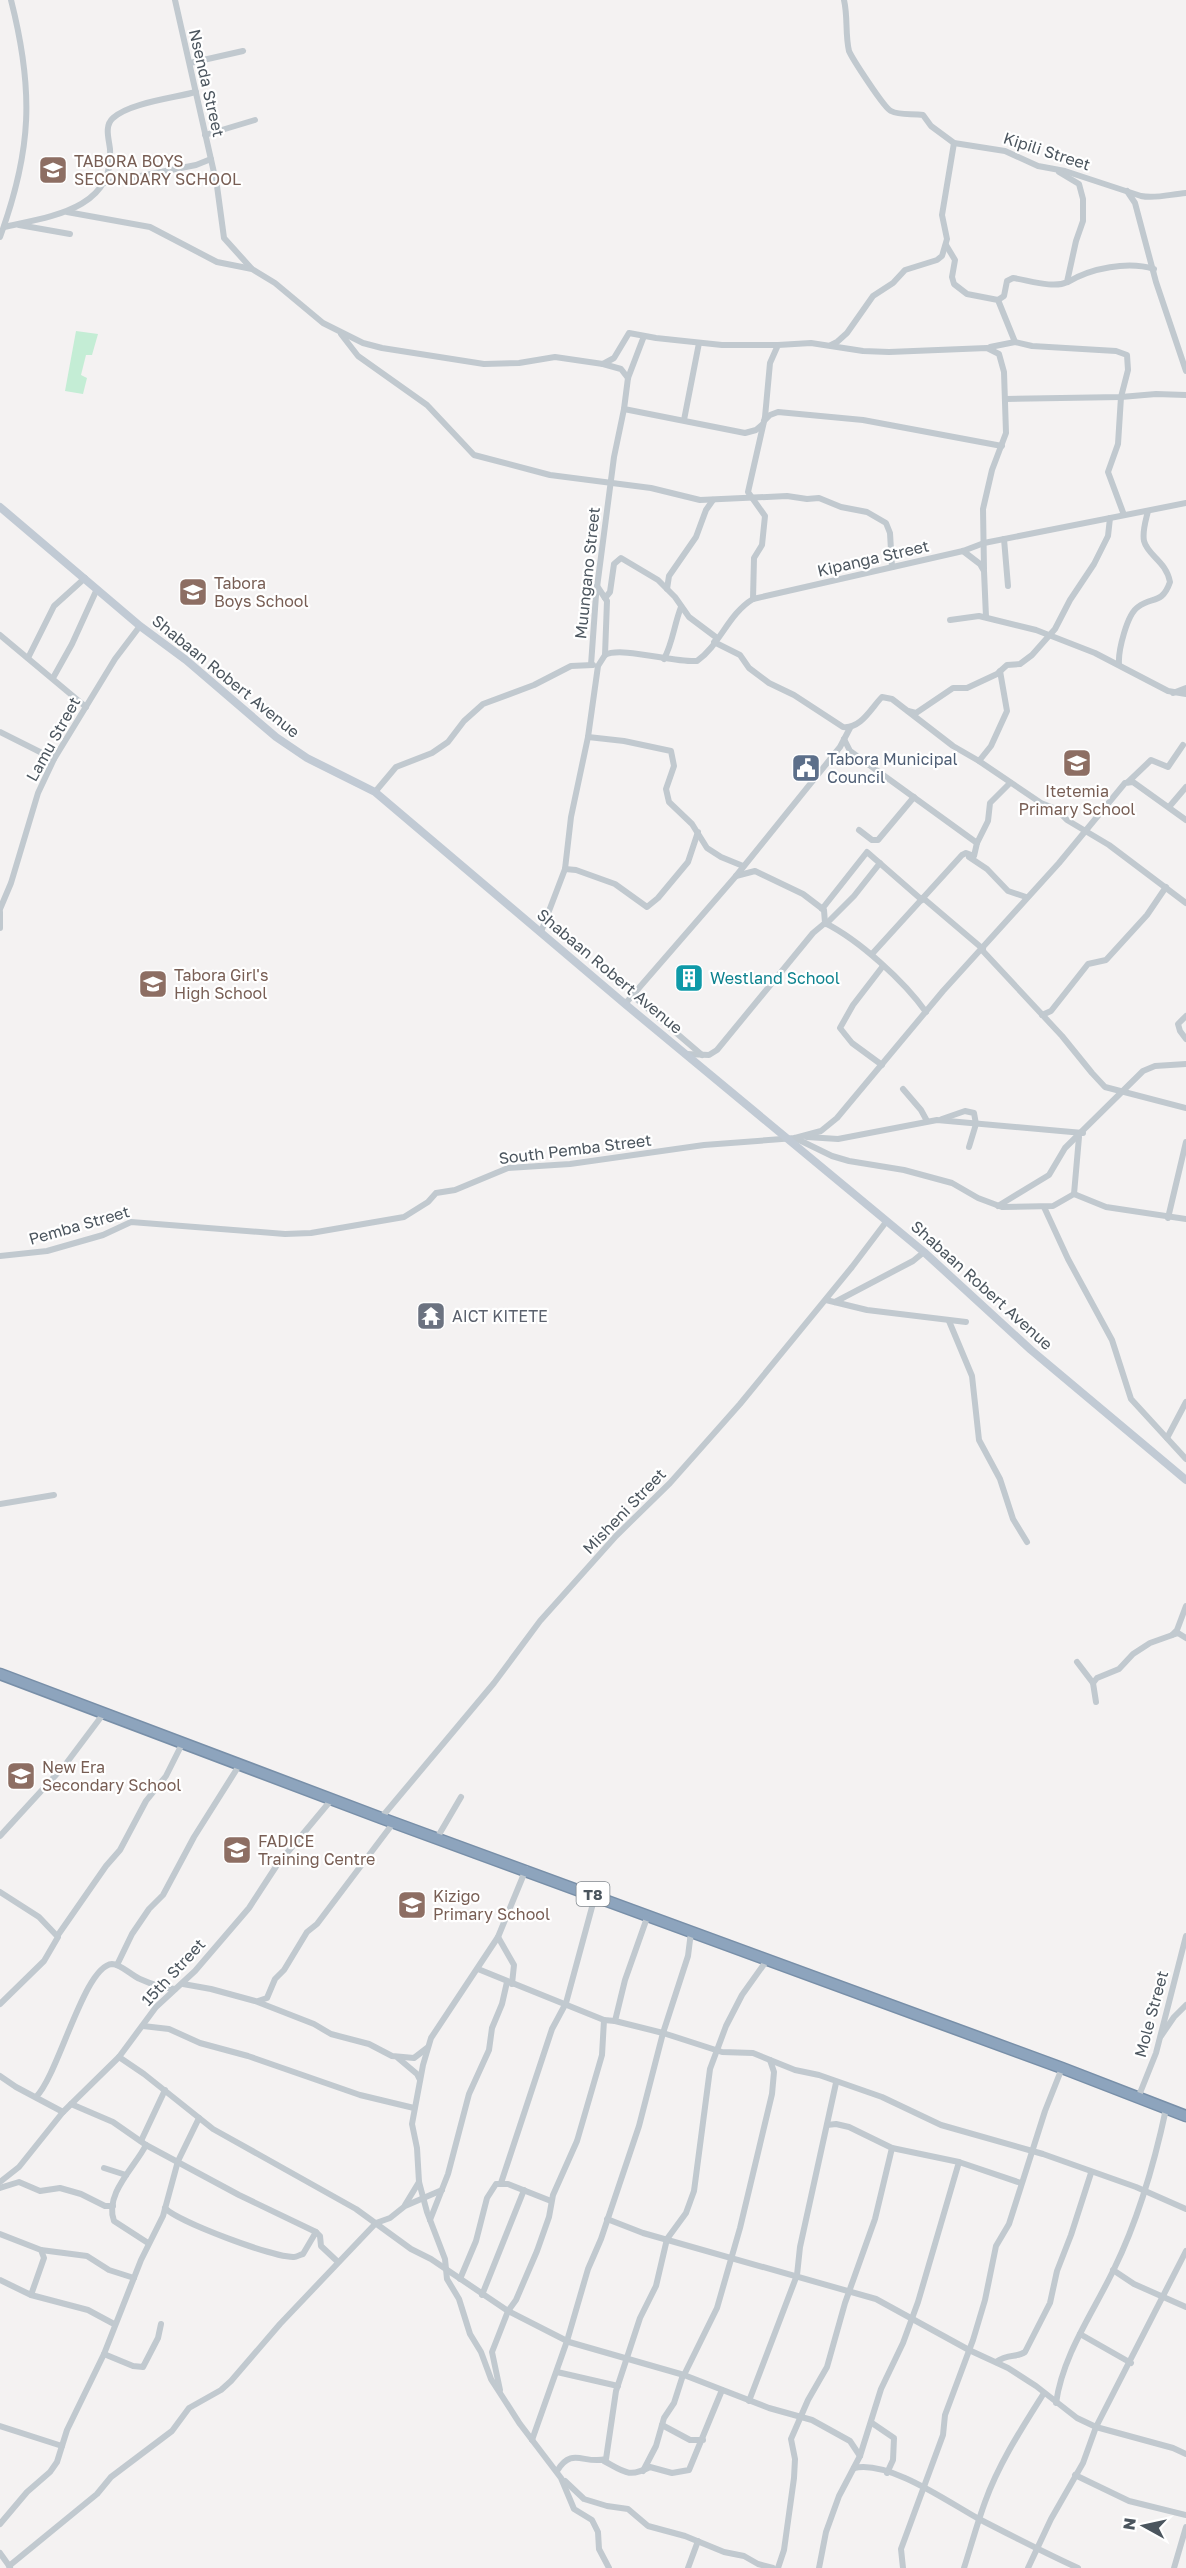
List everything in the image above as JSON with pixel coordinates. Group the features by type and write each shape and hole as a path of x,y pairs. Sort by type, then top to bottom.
{"highway":[{"name":"T8","path":"0,1674 182,1744 333,1798 437,1839 526,1869 1186,2116"}],"street":[{"path":"0,237 21,169 27,118 24,67 11,0"},
{"name":"Nsenda Street","path":"175,0 223,216 224,238 252,269"},
{"name":"Kipili Street","path":"844,0 847,13 848,44 852,58 863,71 885,107 894,112 923,115 931,126 954,143 1005,151 1031,163 1150,198 1186,193"},
{"path":"190,63 243,51"},
{"path":"196,92 132,108 114,117 108,128 110,167 105,183 196,165 211,159"},
{"path":"205,135 255,120"},
{"path":"828,346 847,333 873,296 893,283 909,267 937,260 942,256 946,245 946,228 942,215 954,143"},
{"path":"1054,169 1078,183 1083,199 1083,227 1076,241 1067,282"},
{"name":"Muungano Street","path":"4,227 67,212 85,201 105,183"},
{"path":"1127,190 1135,203 1186,371"},
{"name":"Muungano Street","path":"67,212 150,227 217,262 252,269 275,283 318,320 340,332 382,348 484,364 519,363 555,357 603,364"},
{"path":"16,224 70,234"},
{"path":"946,245 955,260 952,277 954,284 967,294 998,300 1004,296 1007,281 1013,278 1059,285 1080,274 1107,269 1137,265 1154,269"},
{"path":"998,300 1015,342"},
{"name":"Muungano Street","path":"340,332 358,356 427,405 474,455 550,475 610,484"},
{"path":"603,364 614,358 629,333 722,345 811,343 890,352 987,348 1015,342 1032,346 1126,353 1128,370 1121,397 1118,444 1108,472 1124,515"},
{"name":"Muungano Street","path":"594,666 597,586 610,484 628,378 644,336"},
{"path":"684,420 699,343"},
{"path":"541,932 565,868 571,817 588,737 594,666 605,655 616,652 697,661 708,651 729,621 753,598 754,558 762,545 765,516 764,511 748,492 754,473 763,422 770,363 778,345"},
{"path":"987,348 995,351 1001,358 1006,399 1006,433 992,470 982,509 987,617"},
{"path":"603,364 621,369 628,378"},
{"path":"1006,399 1186,395"},
{"path":"624,409 745,433 756,430 770,415 778,412 834,415 1002,446"},
{"path":"610,484 636,486 713,501 787,496 807,499 816,497 841,507 867,512 879,518 888,528 892,567"},
{"path":"668,589 669,576 696,537 706,510 713,501"},
{"name":"Kipanga Street","path":"753,598 963,551 984,543 1186,503"},
{"name":"Shabaan Robert Avenue","path":"0,507 140,626 299,753 375,792 685,1054 794,1137 1031,1350 1186,1480"},
{"path":"1119,664 1123,638 1132,613 1140,605 1159,598 1170,582 1162,562 1145,544 1144,535 1148,511"},
{"path":"907,711 916,713 953,688 967,688 1007,665 1024,662 1050,635 1105,545 1110,518"},
{"path":"1004,539 1008,586"},
{"path":"963,551 984,569"},
{"path":"605,598 610,592 614,564 618,559 634,565 658,580 668,589 689,617 716,640 740,655 749,668 769,683 794,695 839,725 850,728"},
{"path":"658,580 669,576"},
{"path":"28,658 54,606 84,578"},
{"path":"597,586 605,598 605,655"},
{"path":"53,678 72,644 97,589"},
{"path":"664,659 671,646 674,626 681,607"},
{"path":"950,620 987,617 1050,635 1119,664 1130,672 1173,693 1186,694"},
{"name":"Lamu Street","path":"0,911 38,793 54,759 115,659 140,626"},
{"path":"0,635 86,706"},
{"path":"375,792 396,767 432,753 448,742 464,721 483,704 534,685 571,666 594,666"},
{"path":"979,761 990,746 1007,711 1000,671"},
{"path":"1173,693 1186,688"},
{"path":"625,1004 736,876 840,747 850,728 873,709 882,696 892,699 952,746 979,761 1041,804 1056,809 1067,820 1085,830 1186,903"},
{"path":"0,732 54,759"},
{"path":"588,737 624,741 671,751 674,766 666,789 667,798 698,831 711,851 743,866"},
{"path":"844,739 850,752 976,843"},
{"path":"794,1137 816,1133 827,1127 943,991 982,950 1128,782 1151,760 1168,767 1183,745"},
{"path":"1128,782 1148,792 1186,820"},
{"path":"965,854 974,856 976,843 988,821 990,803 1010,783"},
{"path":"1169,807 1186,787"},
{"path":"859,830 872,840 878,840 914,797"},
{"path":"565,868 615,884 647,907 658,898 688,862 698,831"},
{"path":"822,909 865,853 870,853 982,950 1103,1084 1123,1092 1186,1108"},
{"path":"965,854 987,870 1008,891 1026,897"},
{"path":"872,954 897,924 965,854"},
{"path":"685,1054 709,1055 717,1050 800,948 859,891 880,863"},
{"path":"736,876 757,871 805,896 822,909 825,914 825,923"},
{"path":"1042,1015 1051,1011 1088,964 1106,960 1147,915 1166,887"},
{"path":"0,911 0,928"},
{"path":"825,923 872,954 918,1000 926,1012"},
{"path":"882,1065 852,1043 840,1028 853,1005 883,966"},
{"path":"633,996 702,1055"},
{"path":"1186,1016 1178,1024 1186,1039"},
{"path":"998,1206 1048,1175 1056,1166 1061,1154 1147,1068 1185,1064"},
{"path":"903,1089 927,1121"},
{"path":"794,1137 838,1138 937,1120 970,1111 974,1114 976,1124 969,1147"},
{"path":"937,1120 1081,1135"},
{"path":"1074,1194 1081,1135"},
{"path":"794,1137 832,1156 849,1161 904,1170 952,1183 998,1206 1044,1207 1060,1203 1074,1194"},
{"name":"South Pemba Street","path":"273,1232 311,1233 404,1217 438,1193 460,1189 508,1168 570,1164 704,1145 794,1137"},
{"path":"1168,1218 1186,1142"},
{"path":"1074,1194 1106,1207 1186,1219"},
{"path":"1044,1207 1068,1260 1112,1340 1131,1399 1186,1459"},
{"name":"Pemba Street","path":"0,1256 47,1251 103,1235 131,1222 273,1232"},
{"name":"Misheni Street","path":"381,1818 494,1683 540,1621 616,1536 683,1468 826,1300 886,1222"},
{"path":"835,1302 913,1261 924,1252"},
{"path":"826,1300 867,1310 966,1322"},
{"path":"949,1320 972,1376 980,1442 1000,1479 1013,1519 1027,1542"},
{"path":"1167,1438 1186,1402"},
{"path":"1176,1448 1186,1449"},
{"path":"0,1504 54,1495"},
{"path":"1172,1635 1177,1630 1186,1606"},
{"path":"1093,1683 1097,1678 1119,1669 1133,1654 1150,1643 1179,1633 1186,1638"},
{"path":"1077,1662 1093,1683 1096,1702"},
{"path":"0,1836 65,1765 104,1713"},
{"path":"0,2004 44,1961 58,1935 106,1866 120,1850 146,1801 166,1776 182,1744"},
{"path":"117,1965 132,1934 149,1909 163,1895 194,1837 240,1764"},
{"path":"437,1839 461,1797"},
{"name":"15th Street","path":"0,2182 19,2167 63,2112 118,2057 156,2007 183,1984 249,1908 277,1865 333,1798"},
{"path":"255,2001 267,1998 275,1980 284,1970 307,1932 317,1924 394,1822"},
{"path":"398,2057 414,2058 427,2047 498,1937 526,1869"},
{"path":"0,1892 39,1917 58,1935"},
{"path":"501,2183 552,2030 566,2003 595,1895"},
{"path":"615,2021 625,1980 648,1915"},
{"path":"532,2440 639,2126 663,2033 685,1966 692,1932"},
{"name":"Mole Street","path":"1138,2098 1156,2053 1186,1936"},
{"path":"430,2221 442,2190 469,2094 489,2050 492,2028 514,1965 498,1937"},
{"path":"604,2460 608,2451 618,2386 639,2318 656,2286 667,2239 686,2213 694,2190 708,2078 717,2050 742,1995 767,1960"},
{"path":"36,2097 51,2076 75,2014 94,1979 108,1965 117,1965 138,1978 155,1985 175,1989"},
{"path":"478,1969 604,2020 663,2033 717,2050 743,2052 795,2070 819,2075 836,2083 882,2097 941,2125 1033,2151 1186,2209"},
{"path":"183,1984 255,2001 314,2024 331,2034 369,2044 398,2057 417,2074 420,2081"},
{"path":"1158,2041 1174,2017 1186,2005"},
{"path":"500,2393 499,2376 492,2354 508,2311 516,2300 540,2244 549,2217 551,2201 577,2141 602,2055 604,2020"},
{"path":"143,2026 169,2029 200,2043 229,2050 351,2092 414,2108"},
{"path":"427,2047 412,2124 417,2148 419,2181 430,2221 445,2259 447,2279 459,2299 470,2334 500,2393 561,2478 584,2499 628,2509 648,2526 698,2541 724,2552 744,2556 758,2564 772,2568"},
{"path":"118,2057 165,2090 199,2118 281,2169 356,2209 411,2249 446,2269 508,2311 567,2341 683,2375 749,2401 819,2423 850,2441 860,2456"},
{"path":"642,2472 656,2446 662,2425 674,2403 683,2375 717,2308 732,2257 772,2094 774,2072 770,2060"},
{"path":"903,2568 901,2550 943,2434 945,2415 986,2296 996,2246 1009,2224 1045,2111 1062,2068"},
{"path":"0,2076 63,2112"},
{"path":"749,2401 796,2275 836,2083"},
{"path":"148,2243 114,2221 113,2206 120,2184 143,2143 165,2090"},
{"path":"71,2104 113,2122 143,2143 239,2195 316,2232 320,2236 321,2246 338,2262"},
{"path":"1056,2403 1074,2345 1134,2227 1146,2192 1166,2109"},
{"path":"0,2524 27,2492 55,2466 66,2430 104,2354 114,2324 165,2208 178,2161 199,2118"},
{"path":"827,2125 836,2124 849,2127 892,2148 959,2162 1021,2183"},
{"path":"778,2568 784,2550 794,2478 795,2459 791,2439 827,2367 849,2293 875,2219 892,2148"},
{"path":"819,2568 826,2532 839,2496 860,2456 886,2376 903,2343 912,2318 959,2162"},
{"path":"104,2168 126,2175"},
{"path":"996,2361 1003,2356 1021,2355 1025,2352 1044,2316 1091,2173"},
{"path":"405,2206 419,2181"},
{"path":"0,2188 14,2182 27,2184 40,2192 60,2188 81,2194 105,2206 113,2206"},
{"path":"460,2279 476,2241 487,2198 496,2184 501,2183 524,2190 551,2201"},
{"path":"0,2553 10,2567 74,2510 93,2497 111,2477 172,2431 189,2408 226,2385 376,2223 390,2218 405,2206 442,2190"},
{"path":"482,2295 524,2190"},
{"path":"165,2208 178,2217 241,2244 292,2257 303,2254 316,2232"},
{"path":"607,2219 667,2239 876,2299 1022,2376 1077,2418 1096,2427 1173,2448 1186,2454"},
{"path":"0,2234 41,2250 87,2256 109,2270 134,2278"},
{"path":"32,2295 44,2258 41,2250"},
{"path":"1028,2568 1083,2463 1096,2427 1131,2363 1186,2251"},
{"path":"1113,2270 1163,2298 1186,2307"},
{"path":"0,2281 32,2295 88,2310 114,2324"},
{"path":"104,2354 133,2366 143,2367 158,2338 161,2324"},
{"path":"1080,2334 1131,2363"},
{"path":"557,2372 618,2386"},
{"path":"556,2471 562,2462 571,2457 604,2460 628,2473 642,2472 650,2467 672,2473 690,2470 722,2390"},
{"path":"963,2568 985,2502 1011,2445 1044,2393"},
{"path":"872,2423 894,2438 892,2460 887,2473"},
{"path":"662,2425 690,2440 703,2440"},
{"path":"0,2426 62,2446"},
{"path":"854,2468 868,2467 910,2480 980,2519 1078,2568"},
{"path":"1075,2475 1129,2501 1186,2515"},
{"path":"561,2478 574,2509 591,2519 596,2528 599,2549 609,2568"},
{"path":"1174,2568 1186,2527"},
{"path":"688,2568 698,2541"}],"green space":[{"path":"76,331 98,334 92,355 86,355 81,375 87,378 83,394 65,391"}],"place":[{"name":"TABORA BOYS SECONDARY SCHOOL","path":"53,170"},
{"name":"Tabora Boys School","path":"193,592"},
{"name":"Itetemia Primary School","path":"1077,763"},
{"name":"Tabora Municipal Council","path":"806,768"},
{"name":"Westland School","path":"689,978"},
{"name":"Tabora Girl's High School","path":"153,984"},
{"name":"AICT KITETE","path":"431,1316"},
{"name":"New Era Secondary School","path":"21,1776"},
{"name":"FADICE Training Centre","path":"237,1850"},
{"name":"Kizigo Primary School","path":"412,1905"}]}
